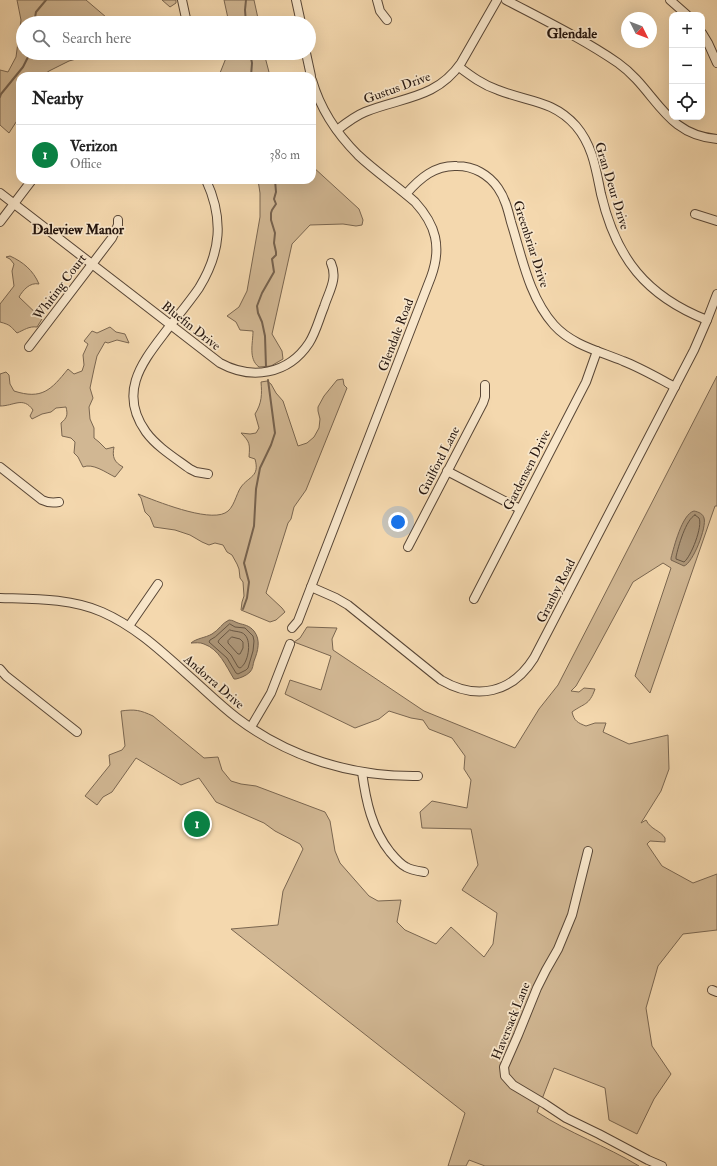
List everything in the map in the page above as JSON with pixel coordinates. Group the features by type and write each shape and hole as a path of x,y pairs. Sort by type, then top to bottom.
{"street":[{"path":"182,0 186,16"},
{"path":"296,0 299,16"},
{"path":"377,0 380,11 387,20"},
{"name":"Gustus Drive","path":"337,130 364,112 417,96 435,88 452,76 474,43 497,0"},
{"path":"506,0 584,41 620,64 645,88 672,122 698,136 717,139"},
{"path":"670,0 684,12"},
{"path":"705,38 717,63"},
{"path":"308,60 310,72"},
{"name":"Gran Deur Drive","path":"459,67 491,88 546,104 568,118 580,131 594,158 601,193 610,225 618,246 630,264 649,286 668,300 681,309 708,320"},
{"name":"Glendale Road","path":"292,628 298,621 435,264 437,247 432,227 423,210 348,144 322,106 316,90"},
{"name":"Greenbriar Drive","path":"406,194 412,186 426,174 445,166 462,166 473,168 490,179 499,189 504,199 536,298 554,324 565,335 579,344 624,361 675,387"},
{"path":"0,222 29,184"},
{"path":"208,184 214,201 218,222 218,237 214,258 208,273 199,288 147,356 137,376 134,394 137,413 146,432 158,444 190,470 208,474"},
{"name":"Bluefin Drive","path":"0,193 220,363 240,372 254,373 276,369 298,356 306,347 311,339 333,281 334,271 330,263"},
{"path":"695,214 717,222"},
{"name":"Whiting Court","path":"29,347 112,238 118,225 118,220"},
{"name":"Granby Road","path":"311,587 336,598 348,606 441,680 462,690 479,692 488,691 505,686 522,674 534,658 694,350 708,320 717,294"},
{"name":"Gardensen Drive","path":"474,599 586,382 597,351"},
{"name":"Guilford Lane","path":"408,547 483,404 485,397 485,385"},
{"path":"0,467 42,500 53,503 59,502"},
{"path":"447,472 520,509"},
{"path":"130,626 158,584"},
{"name":"Andorra Drive","path":"0,598 33,599 77,604 101,611 130,626 232,713 250,727 279,744 298,753 337,767 388,775 418,776"},
{"path":"250,727 268,697 290,644"},
{"path":"0,669 6,676 77,732"},
{"path":"362,772 369,810 378,835 400,864 407,868 424,872"},
{"name":"Haversack Lane","path":"588,851 572,915 558,950 537,988 504,1066 505,1076 513,1085 566,1118 662,1166"}],"shaded area":[{"path":"17,0 86,0 105,16 20,16"},
{"path":"162,0 176,0 176,3 170,7"},
{"path":"224,0 254,0 257,16 227,16"},
{"path":"16,57 16,60 73,60 48,72 16,72 16,122 9,133 0,125 0,70 8,72"},
{"path":"225,60 266,60 269,72 220,72"},
{"path":"316,170 359,209 363,220 362,225 356,226 343,224 310,225 292,244 272,334 282,351 283,359 271,366 259,367 253,360 252,355 253,331 240,330 236,322 227,316 239,307 247,291 260,217 259,184 316,184"},
{"path":"10,256 27,267 39,284 30,285 19,297 42,319 37,327 29,328 17,333 10,326 0,322 0,304 14,286 12,271 14,264 6,257"},
{"path":"110,327 116,332 125,334 129,343 117,340 108,343 105,342 97,356 90,388 93,398 89,407 90,419 94,428 94,438 106,449 114,447 114,459 123,467 115,477 95,467 83,467 78,457 74,453 75,442 71,438 62,436 61,423 65,420 67,412 66,407 56,408 51,412 42,414 32,419 30,416 33,410 26,403 0,406 0,374 6,372 9,375 10,384 14,391 24,394 39,394 51,388 68,369 74,374 82,371 84,365 83,355 88,344 84,341 92,331 97,333"},
{"path":"717,376 717,506 715,506 650,693 635,676 671,568 663,563 633,582 592,658 576,686 571,691 579,692 584,688 595,689 591,698 586,704 572,712 575,720 581,724 586,726 595,723 606,723 603,732 629,744 668,735 669,769 661,791 641,823 646,820 650,826 663,835 665,842 650,841 647,844 662,866 693,883 717,874 717,930 683,934 658,966 646,1008 652,1046 671,1074 654,1099 637,1134 609,1120 605,1088 554,1068 537,1112 549,1120 639,1166 485,1166 469,1160 466,1166 448,1166 465,1113 231,929 278,925 283,891 303,849 300,844 275,831 264,823 216,802 199,778 181,785 136,758 112,792 103,797 97,805 85,796 110,765 109,755 122,750 125,746 121,711 141,711 153,716 204,758 218,757 222,770 231,781 256,786 325,812 330,821 335,851 340,863 369,896 378,901 401,900 397,922 405,930 436,944 451,927 484,957 493,944 497,913 462,890 478,865 471,829 422,828 420,812 432,801 467,808 471,780 464,769 465,756 452,738 429,729 423,720 389,711 379,719 355,728 285,694 290,680 321,690 331,656 294,642 300,638 307,627 337,628 332,639 333,650 424,711 515,748 539,709 558,685"},
{"path":"343,379 344,385 347,388 306,490 294,507 266,593 285,612 276,620 270,622 241,610 244,596 243,582 240,578 237,564 232,555 227,552 223,545 215,543 209,545 190,535 175,530 154,527 150,517 145,512 141,498 138,494 194,513 217,515 225,513 233,505 239,490 244,483 255,473 255,459 249,457 249,444 241,433 256,433 259,428 255,414 261,398 261,382 267,381 271,384 283,401 298,446 307,443 314,437 319,428 320,419 318,407 324,396 337,380"}],"water":[{"path":"694,511 700,513 703,517 703,529 695,552 688,563 684,566 671,560 671,558 682,524 690,513"},
{"path":"229,620 250,628 254,631 258,638 257,653 251,671 245,676 236,679 234,679 222,658 209,646 202,643 191,643 217,631"}],"waterway":[{"path":"35,16 36,12 46,0"},
{"path":"245,16 246,0"},
{"path":"19,72 26,60"},
{"path":"251,60 251,72"},
{"path":"0,97 16,76"},
{"path":"266,367 265,336 257,306 262,293 274,272 272,259 276,255 276,252 274,243 275,233 271,220 271,213 276,204 274,199 276,192 275,184"},
{"path":"243,609 247,598 249,582 244,563 254,526 256,489 260,468 275,433 268,380"}],"place":[{"name":"Verizon","path":"197,824"}],"district":[{"name":"Glendale","path":"572,33"},
{"name":"Daleview Manor","path":"78,229"}]}
